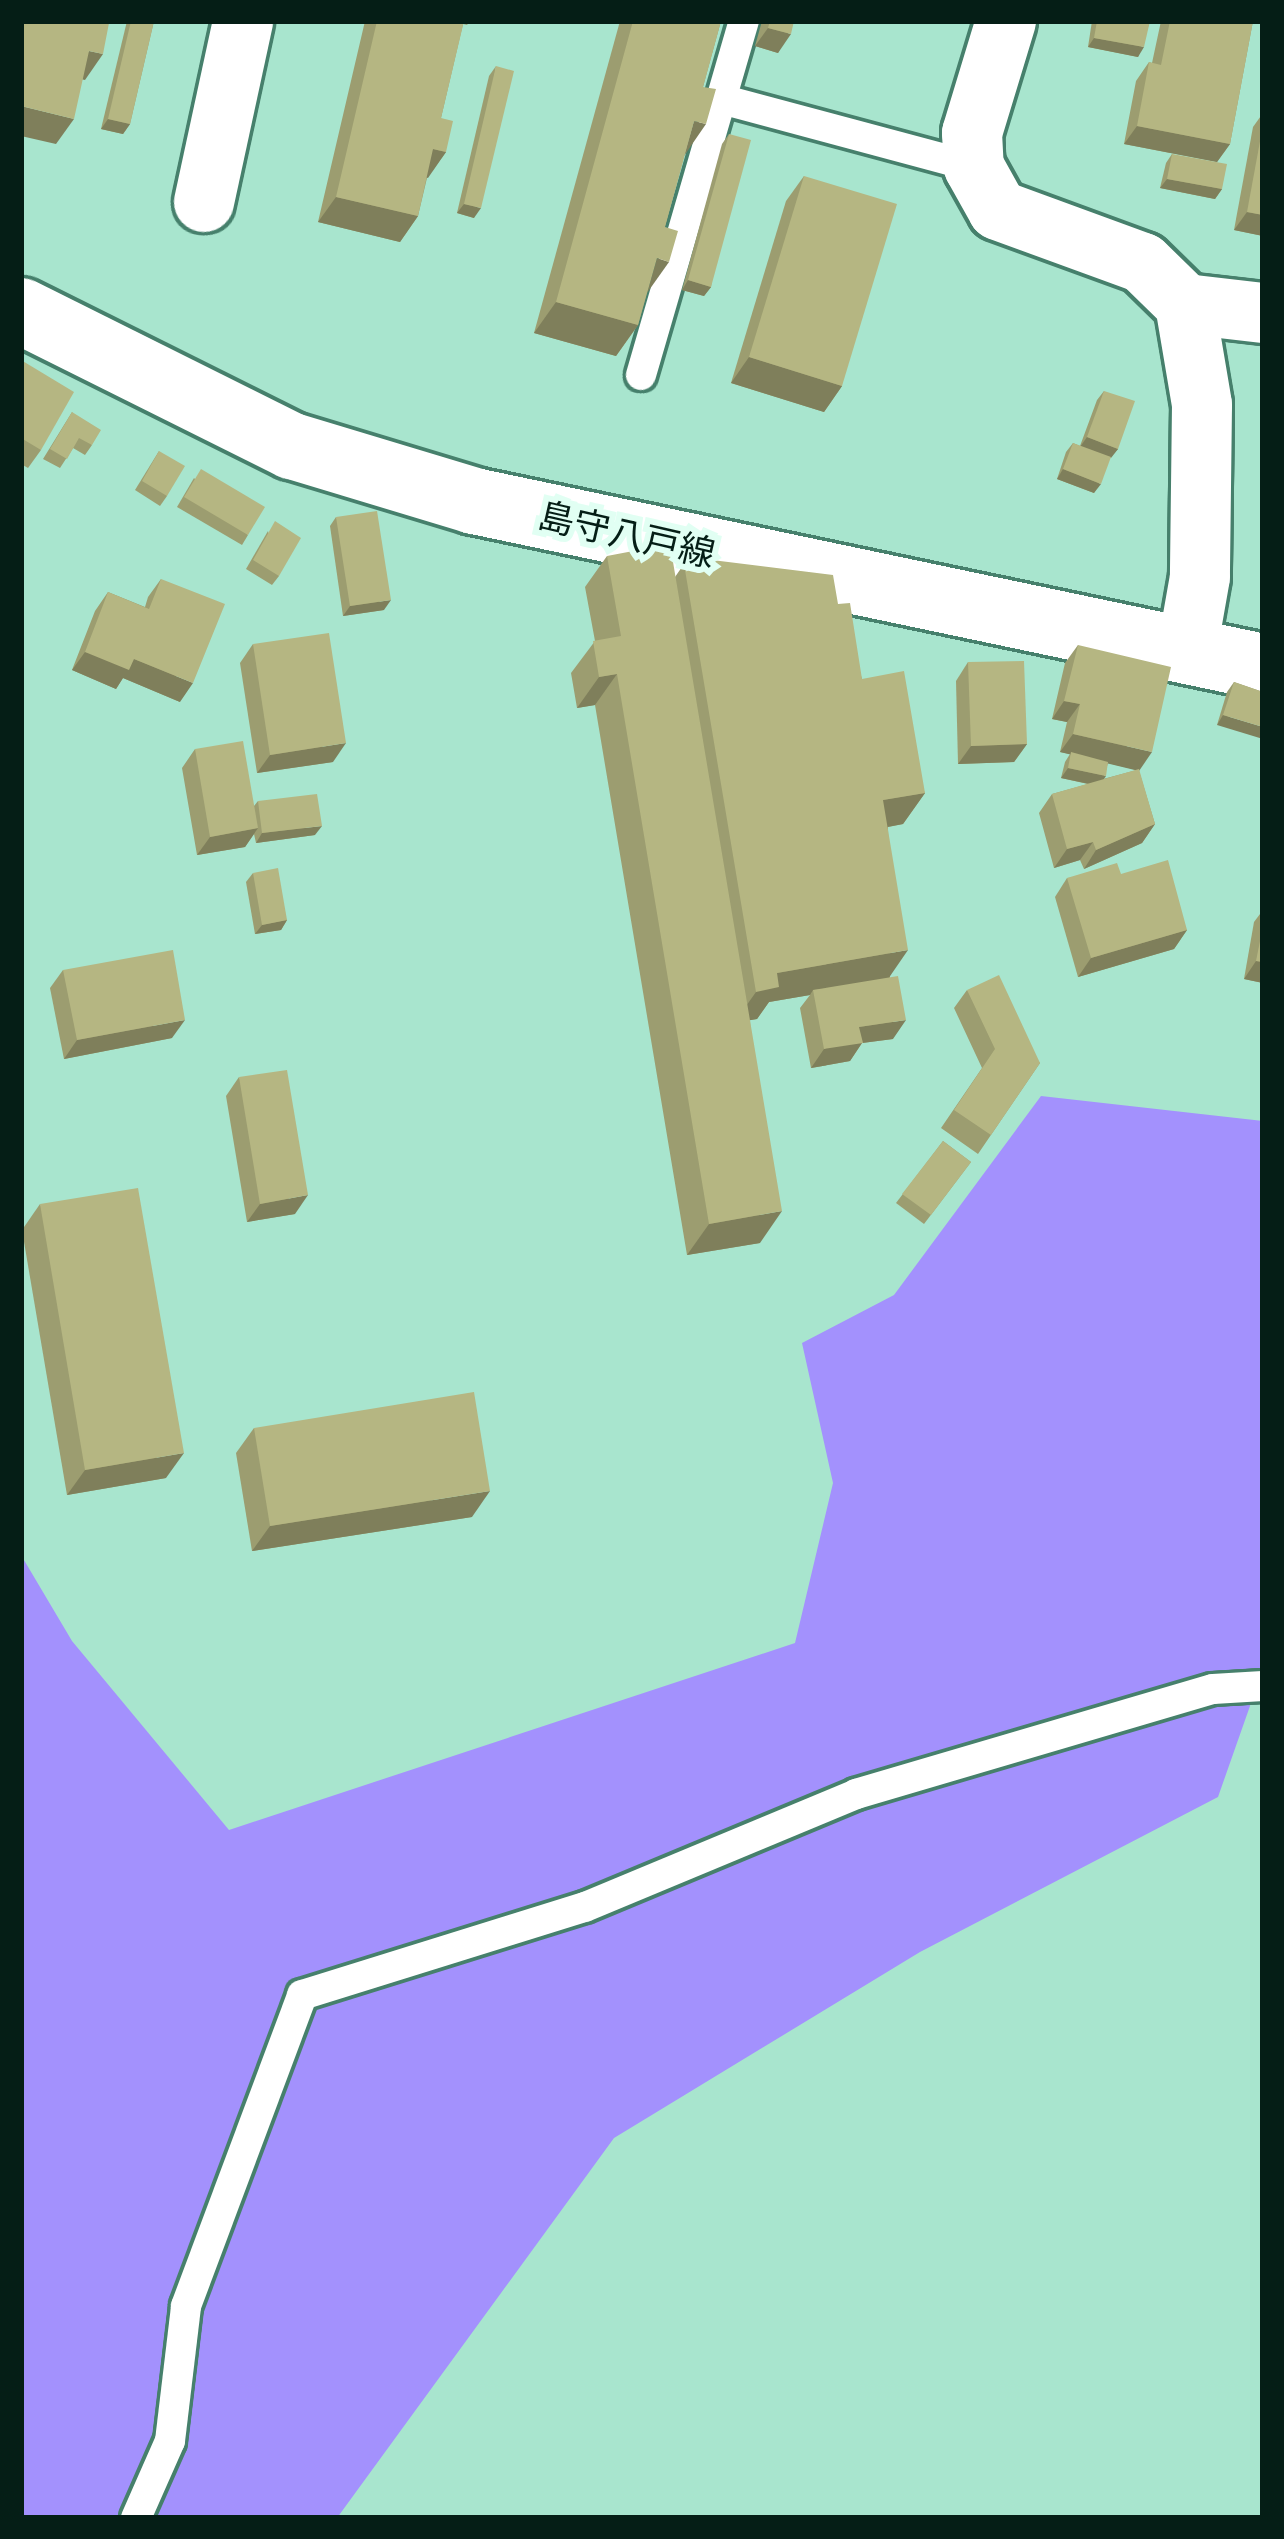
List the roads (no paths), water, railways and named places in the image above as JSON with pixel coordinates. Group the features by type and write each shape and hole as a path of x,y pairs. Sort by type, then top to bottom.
{"main road":[{"name":"島守八戸線","path":"21,310 292,446 474,501 1263,667"}],"street":[{"path":"204,202 243,21"},
{"path":"1006,21 972,134 974,166 998,210 1143,263 1185,304 1202,405 1200,577 1187,651"},
{"path":"1185,304 1263,313"}],"lane":[{"path":"641,375 744,21"},
{"path":"722,99 974,166"},
{"path":"136,2518 170,2441 186,2306 302,1995 585,1907 856,1794 1213,1689 1263,1685"}]}
